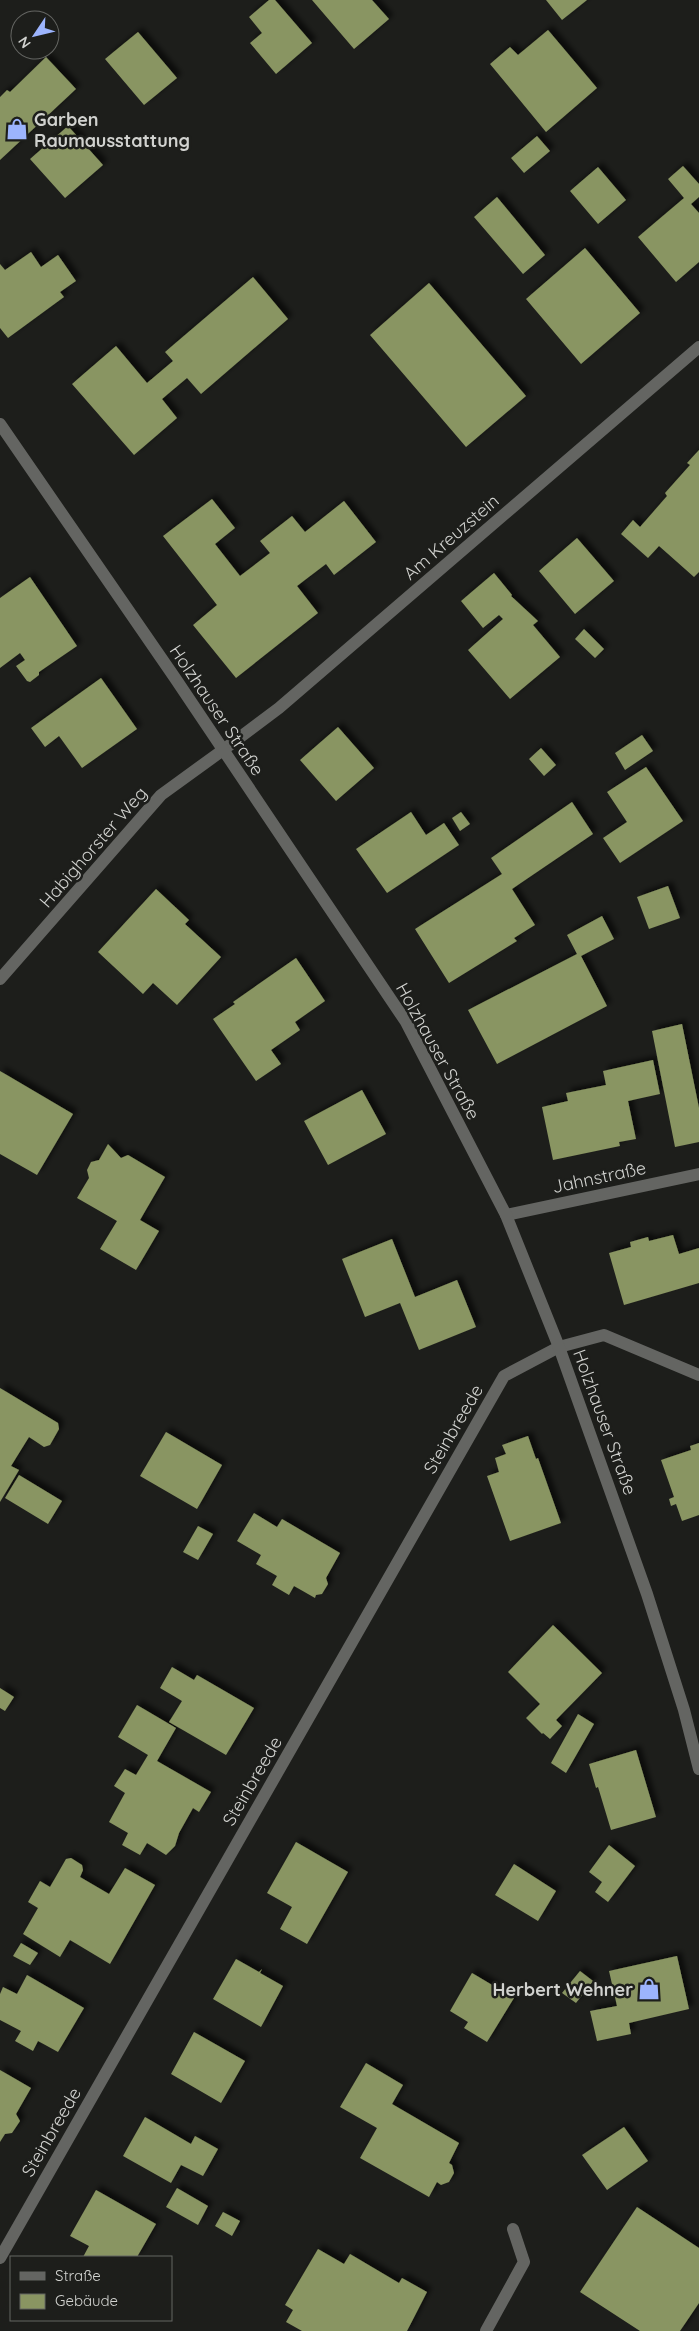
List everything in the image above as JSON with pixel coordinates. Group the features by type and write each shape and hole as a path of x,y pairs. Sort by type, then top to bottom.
{"street":[{"name":"Am Kreuzstein","path":"224,750 279,708 699,347"},
{"name":"Holzhauser Straße","path":"0,424 224,750 406,1022 506,1215 559,1347 647,1594 684,1710 699,1769"},
{"name":"Habighorster Weg","path":"0,979 161,795 224,750"},
{"name":"Jahnstraße","path":"506,1215 699,1174"},
{"name":"Steinbreede","path":"0,2258 504,1376 559,1347 604,1335 699,1375"},
{"path":"486,2331 524,2262 513,2229"}],"building":[{"path":"269,0 275,0 312,43 276,74 250,43 262,33 249,17"},
{"path":"312,0 372,0 389,19 354,49"},
{"path":"546,0 587,0 562,20"},
{"path":"548,30 597,88 546,132 490,64 510,47 518,55"},
{"path":"138,32 177,78 144,105 105,59"},
{"name":"Garben Raumausstattung","path":"43,60 49,60 76,89 0,160 0,97 7,90 10,92"},
{"path":"68,126 103,165 65,198 30,159"},
{"path":"537,136 550,151 524,173 511,158"},
{"path":"683,166 699,184 699,197 691,204 699,213 699,262 676,282 638,237 684,198 668,179"},
{"path":"598,167 626,200 598,224 570,191"},
{"path":"497,197 545,255 523,274 474,217"},
{"path":"585,248 640,313 581,364 526,299"},
{"path":"31,252 41,267 58,255 76,281 60,292 64,297 8,338 0,328 0,264 5,270"},
{"path":"253,277 288,319 201,394 187,378 162,399 177,418 134,455 72,384 116,346 147,383 173,361 165,352"},
{"path":"429,283 526,396 466,447 370,335"},
{"path":"699,450 699,572 694,577 659,546 648,558 621,534 633,520 640,527 667,496 665,493 690,465 687,463"},
{"path":"212,499 235,528 215,544 240,576 270,553 260,541 292,516 305,532 344,501 376,542 334,575 326,564 297,586 318,613 236,678 193,625 217,605 163,536"},
{"path":"577,538 614,581 575,614 539,571"},
{"path":"494,573 511,596 538,621 533,625 560,657 510,699 468,650 503,619 499,615 483,628 461,601"},
{"path":"30,577 77,646 39,672 39,675 30,682 27,681 16,666 25,660 20,653 0,668 0,598"},
{"path":"584,629 604,649 595,658 575,639"},
{"path":"101,678 137,729 82,768 59,736 45,747 31,728"},
{"path":"338,727 374,768 336,801 300,760"},
{"path":"642,735 653,751 625,770 615,753"},
{"path":"541,748 556,765 544,776 529,759"},
{"path":"646,767 683,821 620,863 603,838 627,822 607,792"},
{"path":"572,802 593,834 512,889 535,925 514,938 517,941 449,983 415,929 502,874 491,858"},
{"path":"411,812 426,835 444,823 459,845 387,893 356,849"},
{"path":"461,812 470,824 460,831 452,818"},
{"path":"668,886 680,918 649,929 637,897"},
{"path":"156,889 189,920 185,924 221,957 177,1005 153,983 143,994 98,952"},
{"path":"602,916 614,939 581,956 607,1006 497,1064 468,1010 577,954 567,935"},
{"path":"296,958 325,1001 295,1022 300,1030 271,1050 281,1064 256,1081 213,1019 235,1004 233,1002"},
{"path":"682,1024 699,1108 699,1142 675,1147 652,1031"},
{"path":"653,1060 660,1094 628,1101 636,1139 619,1142 620,1146 553,1160 542,1107 568,1101 566,1093 606,1085 603,1071"},
{"path":"0,1071 73,1114 37,1175 0,1154"},
{"path":"362,1090 386,1134 328,1165 304,1121"},
{"path":"108,1144 121,1158 128,1155 165,1177 140,1220 159,1231 136,1270 100,1249 117,1221 77,1198 89,1178 87,1170 91,1162 99,1160"},
{"path":"673,1235 679,1254 699,1248 699,1283 624,1305 609,1253 631,1247 630,1242 648,1237 649,1241"},
{"path":"392,1239 415,1297 457,1280 476,1327 419,1350 400,1303 365,1317 342,1259"},
{"path":"0,1388 58,1423 59,1429 50,1445 44,1447 29,1437 11,1466 19,1470 0,1502"},
{"path":"166,1432 222,1465 197,1509 140,1476"},
{"path":"528,1436 536,1459 538,1458 561,1523 510,1541 487,1476 499,1472 495,1458 506,1454 502,1445"},
{"path":"699,1443 699,1515 682,1521 676,1504 671,1506 669,1499 674,1497 661,1460 691,1450 690,1446"},
{"path":"19,1475 62,1501 48,1524 5,1498"},
{"path":"254,1513 277,1527 282,1519 340,1553 326,1578 328,1584 322,1594 316,1595 315,1598 294,1586 289,1595 272,1585 277,1576 256,1564 261,1555 237,1541"},
{"path":"198,1526 213,1534 198,1560 183,1552"},
{"path":"553,1625 602,1673 556,1720 562,1726 550,1739 542,1734 526,1718 540,1704 508,1672"},
{"path":"172,1667 194,1680 197,1675 254,1708 226,1755 169,1722 182,1701 160,1688"},
{"path":"0,1688 14,1697 5,1711 0,1708"},
{"path":"137,1705 176,1728 157,1761 211,1792 199,1812 193,1808 179,1833 175,1846 166,1855 147,1843 140,1855 122,1845 128,1833 109,1822 125,1793 114,1786 125,1769 136,1775 148,1755 118,1737"},
{"path":"578,1714 594,1724 566,1773 551,1763"},
{"path":"636,1750 656,1817 611,1830 589,1764"},
{"path":"296,1842 348,1872 307,1944 280,1929 292,1907 267,1893"},
{"path":"609,1845 635,1866 608,1902 595,1892 602,1882 589,1872"},
{"path":"71,1858 82,1865 83,1870 80,1877 109,1894 125,1868 155,1885 110,1964 70,1940 60,1957 23,1934 38,1908 28,1902 40,1881 50,1887 66,1859"},
{"path":"514,1864 556,1891 538,1921 495,1895"},
{"path":"21,1943 38,1953 30,1965 13,1956"},
{"name":"Herbert Wehner","path":"677,1956 689,2009 629,2023 631,2034 597,2041 590,2011 617,2006 609,1971"},
{"path":"236,1959 259,1972 262,1969 260,1973 283,1986 261,2027 213,1999"},
{"path":"580,1971 593,1981 576,2003 562,1993"},
{"path":"472,1973 514,1998 487,2042 464,2028 468,2022 450,2011"},
{"path":"27,1975 84,2008 58,2052 38,2041 33,2051 15,2041 21,2031 0,2020 0,1994 3,1987 17,1994"},
{"path":"194,2032 245,2061 221,2103 171,2074"},
{"path":"366,2063 403,2085 392,2104 459,2143 449,2163 452,2165 454,2173 449,2182 441,2185 437,2182 429,2197 360,2158 377,2128 340,2107"},
{"path":"0,2070 31,2088 16,2114 20,2121 12,2133 5,2134 0,2142"},
{"path":"145,2117 191,2144 195,2136 218,2149 203,2176 181,2165 171,2183 123,2156"},
{"path":"624,2127 648,2161 607,2190 582,2155"},
{"path":"177,2188 208,2206 198,2225 166,2207"},
{"path":"96,2190 156,2224 138,2256 84,2256 89,2246 70,2236"},
{"path":"637,2207 699,2248 699,2303 680,2331 640,2331 580,2292"},
{"path":"223,2212 240,2221 232,2236 215,2226"},
{"path":"318,2249 344,2264 350,2254 399,2283 402,2278 427,2292 407,2331 302,2331 286,2322 293,2310 285,2305"}],"place":[{"name":"Garben Raumausstattung","path":"17,129"},
{"name":"Herbert Wehner","path":"649,1989"}]}
